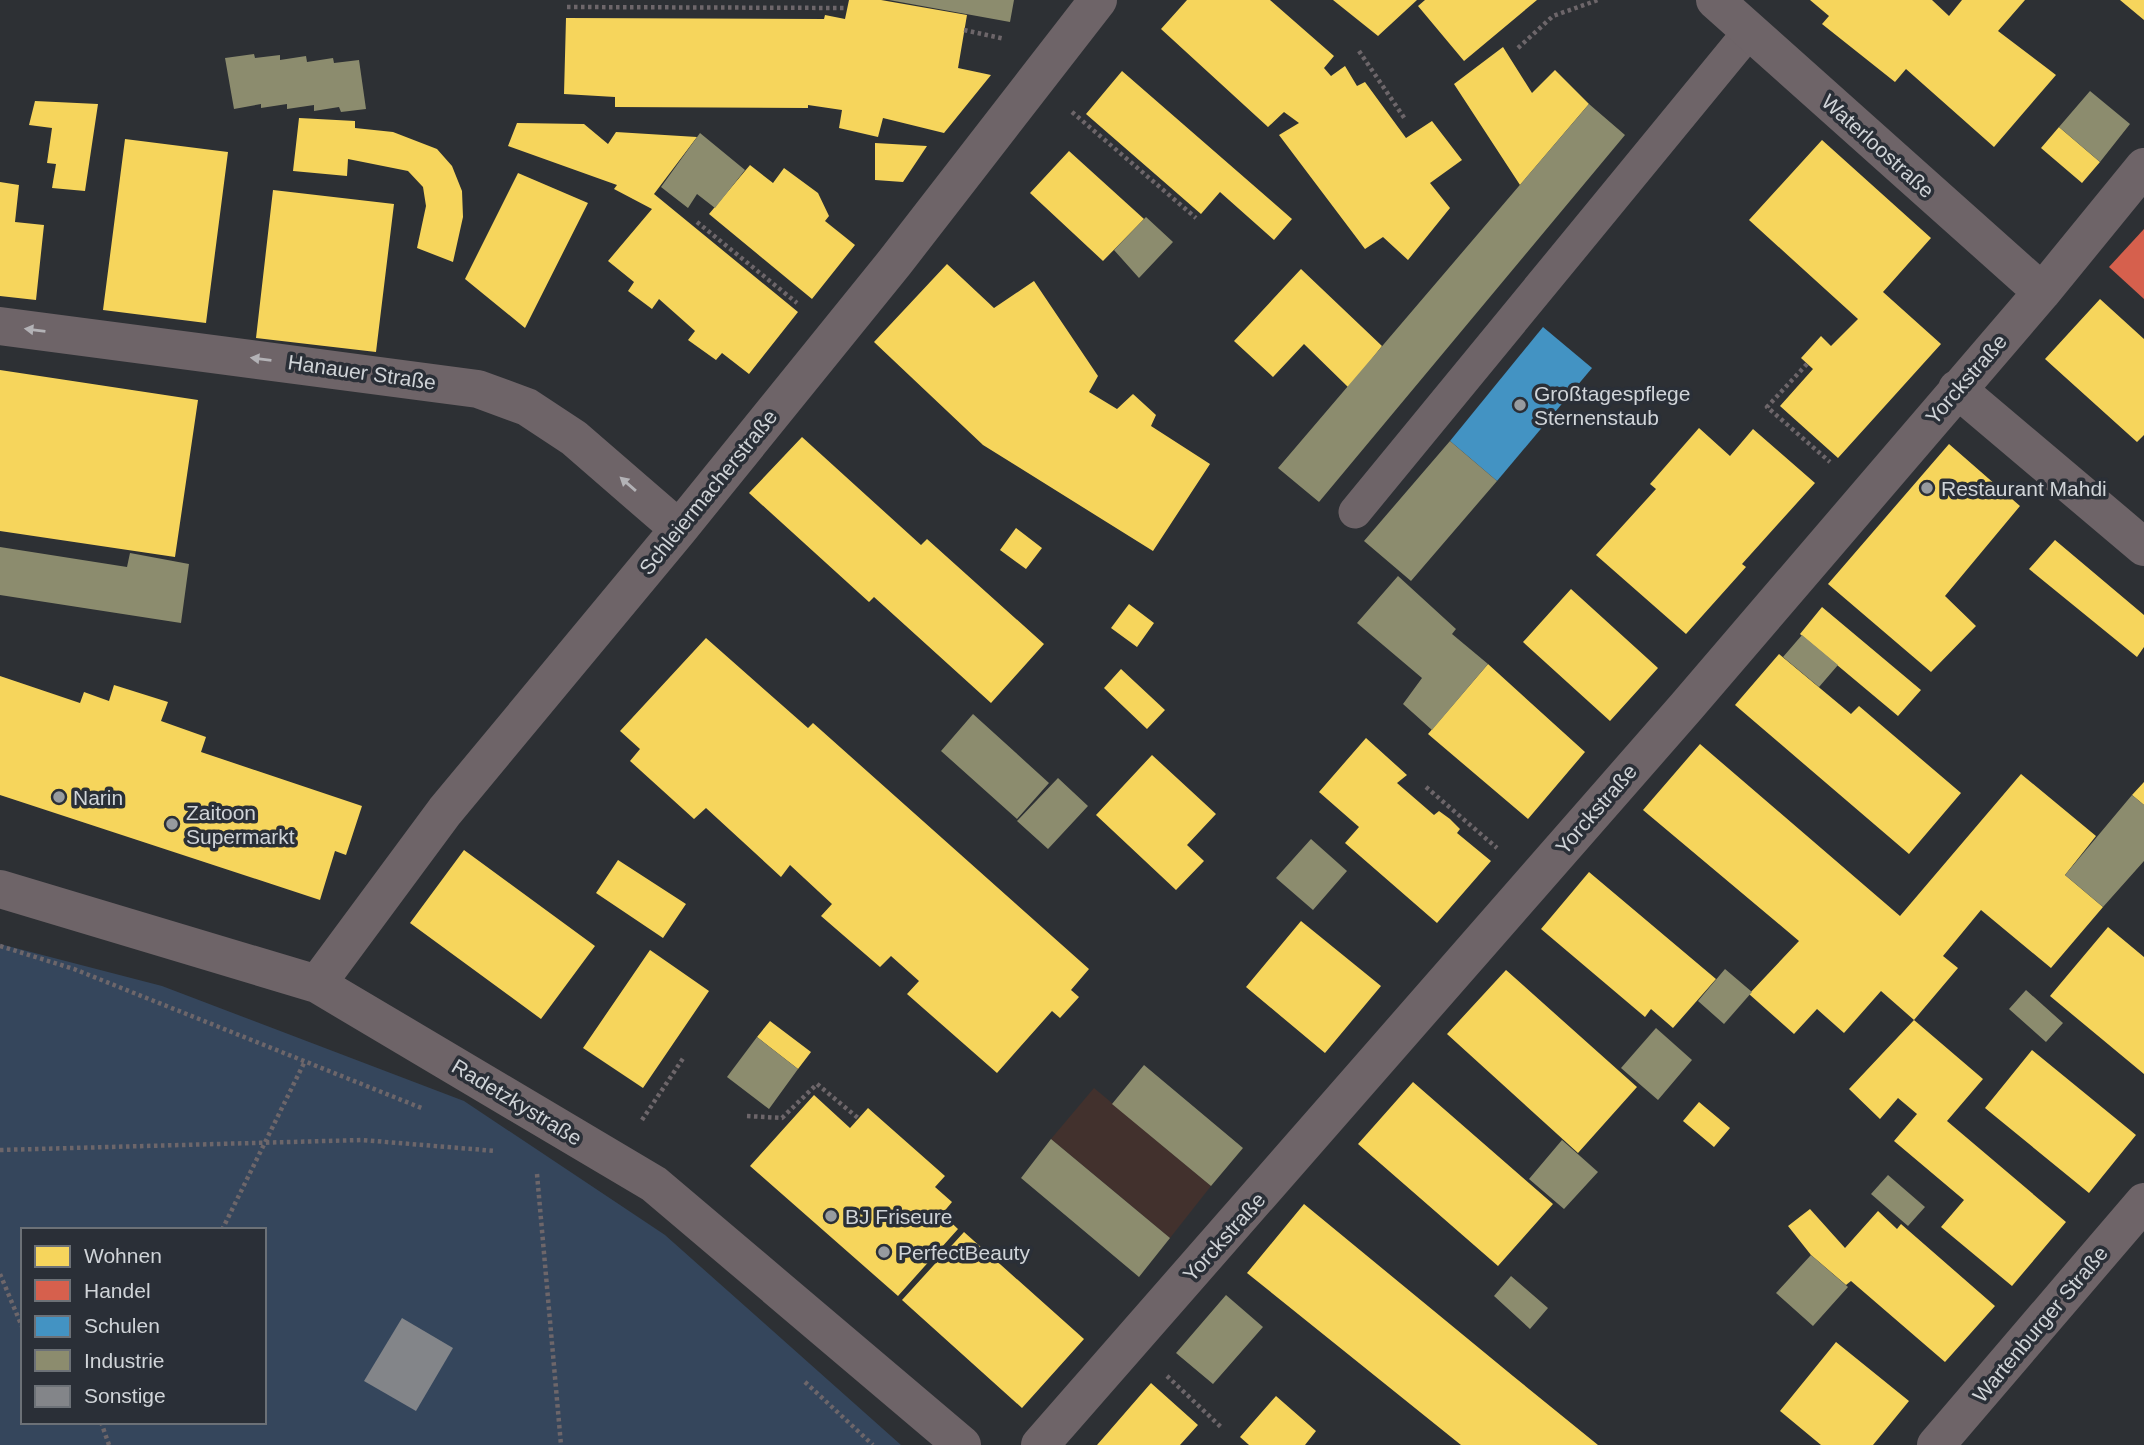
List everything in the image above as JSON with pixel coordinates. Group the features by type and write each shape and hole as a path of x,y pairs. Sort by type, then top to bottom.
{"street":[{"name":"Schleiermacherstraße","path":"317,984 445,811 679,529 1098,0"},
{"name":"Waterloostraße","path":"1715,0 2042,292"},
{"name":"Yorckstraße","path":"1040,1445 1535,881 2042,292 2144,167"},
{"name":"Hanauer Straße","path":"0,326 478,388 527,407 574,438 679,529"},
{"path":"1957,388 2144,547"},
{"name":"Radetzkystraße","path":"0,889 317,984 615,1161 681,1205 962,1445"},
{"name":"Wartenburger Straße","path":"1936,1445 2144,1202"}],"lane":[{"path":"1355,512 1749,32"}],"path":[{"path":"773,0 779,8"},
{"path":"1518,48 1553,16 1598,0"},
{"path":"567,7 847,8"},
{"path":"1359,51 1405,119"},
{"path":"1034,80 1196,218"},
{"path":"697,222 835,334"},
{"path":"1807,364 1767,407 1867,494"},
{"path":"1426,786 1535,881"},
{"path":"0,946 74,969 433,1113"},
{"path":"615,1161 684,1057"},
{"path":"223,1228 305,1061"},
{"path":"747,1116 782,1118 817,1084 858,1118"},
{"path":"0,1150 362,1140 509,1152"},
{"path":"537,1168 561,1445"},
{"path":"0,1274 21,1324"},
{"path":"1131,1342 1222,1428"},
{"path":"802,1380 873,1445"},
{"path":"102,1424 109,1445"}],"shaded area":[{"path":"0,944 162,986 464,1101 665,1235 901,1445 0,1445"},
{"path":"1094,1088 1211,1186 1170,1238 1051,1139"}],"building: Wohnen":[{"path":"849,0 881,0 967,15 958,68 991,75 944,133 883,118 878,137 839,128 842,110 808,105 808,108 615,107 615,97 564,94 566,18 824,19 825,15 845,19"},
{"path":"1187,0 1270,0 1334,56 1324,68 1331,76 1345,66 1357,86 1365,82 1406,138 1432,121 1462,160 1430,183 1450,208 1408,260 1383,237 1365,249 1279,135 1299,123 1284,112 1268,127 1161,29"},
{"path":"1333,0 1417,0 1378,36"},
{"path":"1425,0 1537,0 1464,61 1418,6"},
{"path":"1810,0 1932,0 1949,16 1962,0 2025,0 1998,31 2056,75 1994,147 1906,69 1895,82 1822,24 1829,16"},
{"path":"2120,0 2144,0 2144,20"},
{"path":"1503,47 1532,93 1555,70 1589,104 1520,185 1454,84"},
{"path":"1122,71 1292,219 1274,240 1220,192 1201,214 1086,114"},
{"path":"35,101 98,104 85,191 52,188 56,164 47,163 52,128 29,125"},
{"path":"299,118 355,121 355,128 393,132 437,149 452,166 462,191 463,217 453,262 417,248 426,206 423,187 408,171 348,159 347,176 293,171"},
{"path":"517,123 584,124 608,144 616,132 697,137 654,194 798,312 749,374 722,353 716,360 688,340 695,331 659,299 652,309 628,291 634,282 608,261 652,209 614,189 617,185 508,146"},
{"path":"2059,127 2100,162 2082,183 2041,148"},
{"path":"125,139 228,152 206,323 103,310"},
{"path":"1822,140 1931,238 1883,292 1941,344 1838,458 1780,406 1813,369 1801,358 1821,336 1831,346 1858,319 1749,220"},
{"path":"875,143 927,146 903,182 875,180"},
{"path":"1069,151 1144,219 1103,261 1030,193"},
{"path":"750,165 773,183 784,168 818,193 829,216 825,221 855,245 812,299 709,214"},
{"path":"518,173 588,203 525,328 465,279"},
{"path":"0,182 19,185 15,222 44,225 36,300 0,296"},
{"path":"273,190 394,204 376,352 256,338"},
{"path":"947,264 994,308 1034,281 1098,376 1089,392 1117,409 1133,394 1156,415 1151,426 1210,464 1153,551 983,445 874,342"},
{"path":"1301,269 1382,346 1349,388 1304,344 1273,377 1234,341"},
{"path":"2100,299 2144,339 2144,435 2137,442 2045,359"},
{"path":"0,370 198,400 175,557 0,531"},
{"path":"1699,428 1730,456 1753,429 1815,483 1742,564 1746,567 1686,634 1596,555 1656,489 1650,484"},
{"path":"802,437 921,545 927,539 1044,644 991,703 874,597 869,602 749,493"},
{"path":"1949,444 2020,506 1945,596 1976,626 1931,672 1828,584"},
{"path":"1016,528 1042,548 1026,569 1000,550"},
{"path":"2055,540 2144,615 2144,647 2137,657 2029,569"},
{"path":"1571,589 1658,668 1610,721 1523,642"},
{"path":"1129,604 1154,623 1137,647 1111,628"},
{"path":"1822,607 1921,690 1898,716 1800,634"},
{"path":"706,638 808,728 813,723 1089,969 1071,990 1079,997 1060,1018 1052,1011 997,1073 907,994 919,981 891,956 880,967 821,916 832,904 790,865 781,877 706,808 694,819 630,761 640,749 620,731"},
{"path":"1779,654 1851,714 1859,706 1961,793 1909,854 1735,705"},
{"path":"1488,664 1585,752 1528,819 1428,734"},
{"path":"1121,669 1165,710 1147,729 1104,688"},
{"path":"0,676 80,703 84,692 109,701 114,685 168,702 161,721 206,737 201,752 362,806 346,855 335,851 320,900 0,795"},
{"path":"1366,738 1407,775 1397,783 1434,815 1439,811 1450,819 1460,829 1457,833 1491,861 1437,923 1345,843 1359,827 1319,792"},
{"path":"1700,744 1900,916 2021,774 2096,836 2065,875 2103,907 2051,968 1981,910 1943,956 1958,968 1914,1020 1881,991 1844,1033 1817,1009 1794,1034 1749,994 1799,941 1643,810"},
{"path":"1152,755 1216,814 1187,845 1204,861 1176,890 1096,815"},
{"path":"2144,782 2144,805 2132,795"},
{"path":"464,850 595,946 541,1019 410,923"},
{"path":"618,860 686,904 663,938 596,893"},
{"path":"1589,872 1716,979 1673,1028 1651,1009 1645,1017 1541,929"},
{"path":"1301,921 1381,986 1325,1053 1246,987"},
{"path":"2108,927 2144,957 2144,1074 2050,996"},
{"path":"650,950 709,991 643,1088 583,1048"},
{"path":"1506,970 1637,1087 1578,1153 1447,1034"},
{"path":"1914,1020 1983,1079 1947,1121 2066,1222 2012,1286 1941,1227 1964,1200 1894,1141 1917,1114 1898,1098 1880,1119 1849,1089"},
{"path":"770,1021 811,1052 798,1069 757,1037"},
{"path":"2032,1050 2136,1135 2089,1193 1985,1108"},
{"path":"1413,1082 1553,1204 1498,1266 1358,1144"},
{"path":"814,1095 850,1128 868,1108 945,1176 935,1187 952,1202 942,1214 958,1229 898,1296 750,1166"},
{"path":"1699,1102 1730,1128 1714,1147 1683,1121"},
{"path":"1304,1204 1598,1445 1461,1445 1247,1273"},
{"path":"1810,1209 1845,1248 1878,1211 1897,1229 1901,1224 1995,1306 1945,1362 1851,1281 1846,1285 1811,1255 1788,1226"},
{"path":"964,1232 1084,1339 1022,1408 902,1300"},
{"path":"1836,1342 1909,1401 1873,1445 1821,1445 1780,1411"},
{"path":"1151,1383 1198,1425 1180,1445 1097,1445"},
{"path":"1276,1396 1316,1431 1305,1445 1249,1445 1240,1437"}],"building: Handel":[{"path":"2144,229 2144,299 2109,267"}],"building: Schulen":[{"name":"Großtagespflege Sternenstaub","path":"1543,327 1592,368 1497,481 1450,441"}],"building: Industrie":[{"path":"889,0 1014,0 1010,22"},
{"path":"254,54 255,58 280,55 280,60 306,56 307,62 333,58 334,63 359,60 366,109 341,112 339,107 314,111 314,105 287,109 287,104 261,108 261,104 234,109 225,58"},
{"path":"2090,91 2130,124 2100,162 2059,127"},
{"path":"1589,104 1625,135 1319,502 1278,468"},
{"path":"700,133 745,170 715,208 697,194 688,208 661,187"},
{"path":"1146,217 1173,242 1139,278 1114,250"},
{"path":"1450,441 1497,481 1411,581 1364,541"},
{"path":"0,547 127,567 130,553 189,564 181,623 0,595"},
{"path":"1398,576 1456,629 1452,634 1488,664 1432,730 1403,704 1422,678 1357,623"},
{"path":"1802,635 1838,665 1819,687 1783,657"},
{"path":"973,714 1049,783 1017,819 941,751"},
{"path":"1058,778 1088,806 1048,849 1017,821"},
{"path":"2132,795 2144,805 2144,861 2103,907 2065,875"},
{"path":"1311,839 1347,871 1313,910 1276,878"},
{"path":"1725,969 1752,992 1724,1024 1698,1001"},
{"path":"2026,990 2063,1023 2046,1042 2009,1009"},
{"path":"1656,1028 1692,1060 1658,1100 1621,1068"},
{"path":"757,1037 798,1069 769,1109 727,1077"},
{"path":"1144,1065 1243,1148 1211,1186 1112,1104"},
{"path":"1051,1139 1170,1238 1139,1277 1021,1178"},
{"path":"1562,1140 1598,1172 1564,1209 1529,1179"},
{"path":"1888,1175 1925,1207 1908,1226 1871,1194"},
{"path":"1811,1255 1848,1287 1813,1326 1776,1293"},
{"path":"1511,1276 1548,1308 1530,1329 1494,1296"},
{"path":"1226,1295 1263,1327 1213,1384 1176,1353"}],"building: Sonstige":[{"path":"402,1318 453,1348 416,1411 364,1381"}],"place":[{"name":"Großtagespflege Sternenstaub","path":"1520,405"},
{"name":"Restaurant Mahdi","path":"1927,488"},
{"name":"Narin","path":"59,797"},
{"name":"Zaitoon Supermarkt","path":"172,824"},
{"name":"BJ Friseure","path":"831,1216"},
{"name":"PerfectBeauty","path":"884,1252"}]}
